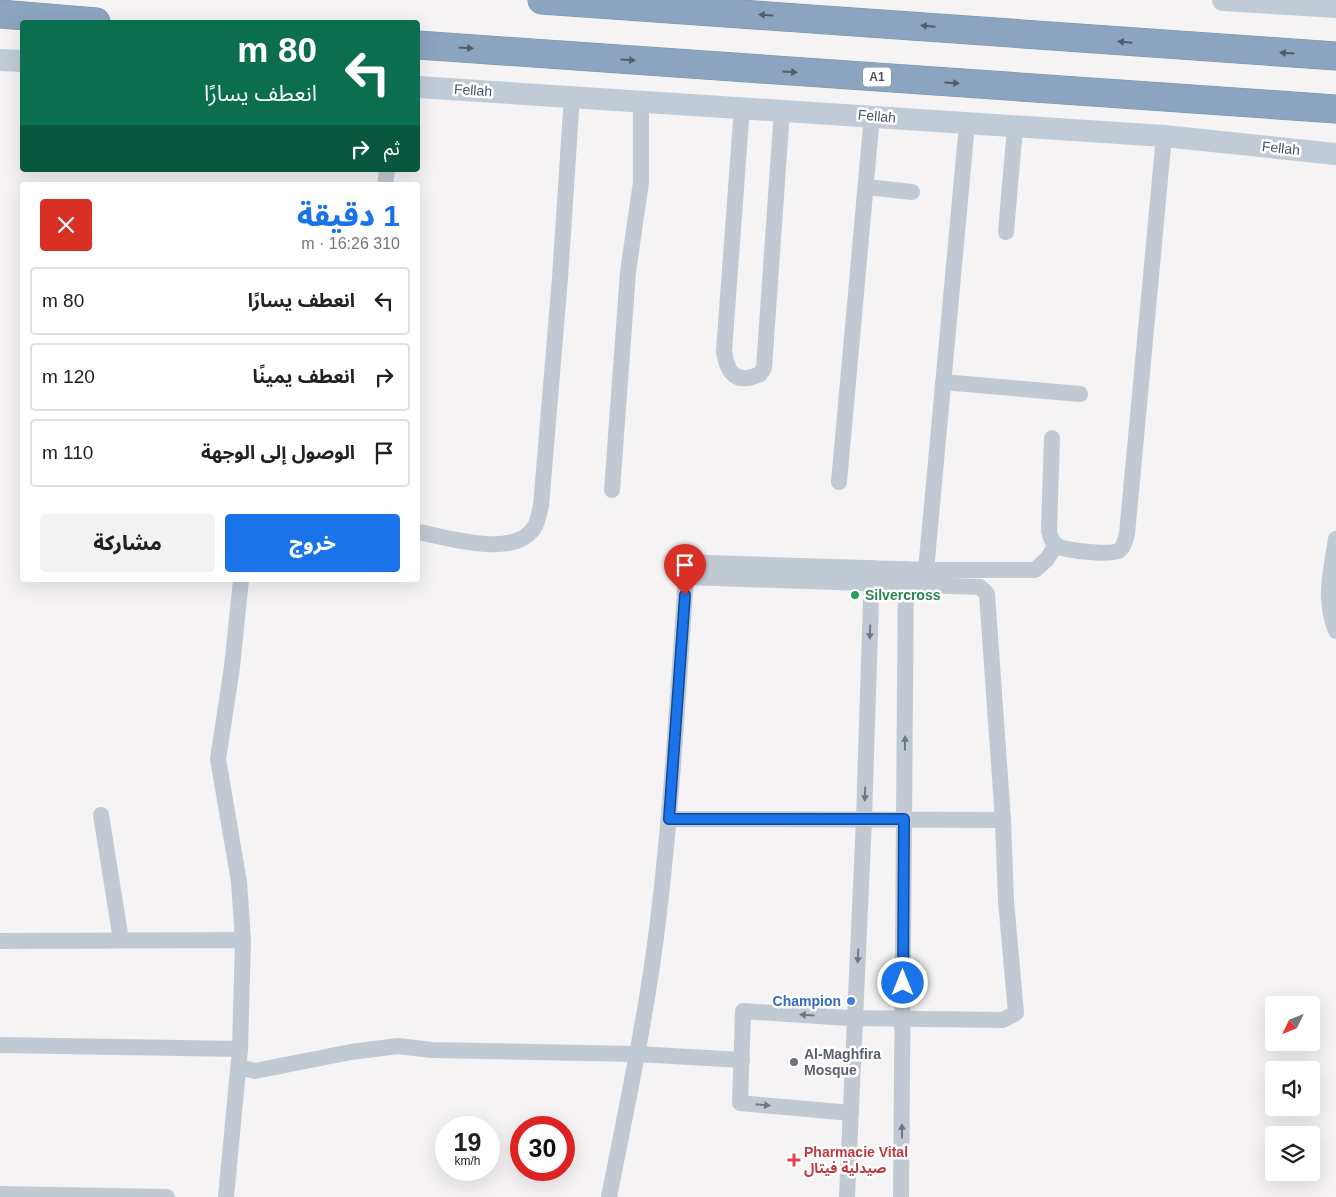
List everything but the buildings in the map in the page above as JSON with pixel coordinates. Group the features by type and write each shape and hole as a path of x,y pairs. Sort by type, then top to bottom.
{"highway":[{"path":"542,0 1336,56"},
{"path":"0,14 72,20"},
{"name":"A1","path":"420,45 1336,109"}],"street":[{"path":"1223,0 1336,7"},
{"path":"0,60 20,61"},
{"name":"Fellah","path":"420,87 872,115 967,124 1164,136 1336,154"},
{"path":"420,532 492,545 513,542 527,535 534,528 537,520 541,506 560,278 572,96"},
{"path":"612,490 627,281 641,182 642,101"},
{"path":"742,107 724,352 728,371 734,376 744,378 760,374 764,368 782,110"},
{"path":"839,482 872,115"},
{"path":"926,570 967,124"},
{"path":"1006,232 1015,127"},
{"path":"1052,438 1049,531 1056,545 1063,548 1107,553 1118,551 1124,545 1127,534 1164,136"},
{"path":"866,187 912,192"},
{"path":"942,382 1080,394"},
{"path":"1336,539 1328,588 1328,609 1336,631"},
{"path":"906,576 926,570 1035,570 1047,559 1056,545"},
{"path":"676,562 906,576 980,587 987,594 1003,820 1006,901 1016,1013 1004,1020 855,1018 743,1012 740,1103 851,1113"},
{"path":"609,1197 637,1054 658,922 669,819 686,577 872,575"},
{"path":"847,1197 864,819 872,575"},
{"path":"901,1197 906,576"},
{"path":"226,1197 239,1067 243,940 240,882 218,759 232,667 241,582"},
{"path":"101,815 121,940"},
{"path":"669,819 1003,820"},
{"path":"0,941 243,940"},
{"path":"0,1046 240,1049"},
{"path":"239,1067 255,1070 350,1052 398,1046 432,1050 637,1054 742,1060"},
{"path":"0,1194 166,1197"}],"place":[{"name":"Silvercross","path":"855,595"},
{"name":"Champion","path":"851,1001"},
{"name":"Al-Maghfira Mosque","path":"794,1062"},
{"name":"Pharmacie Vital صيدلية فيتال","path":"794,1160"}],"route":[{"path":"685,595 669,819 904,819 903,983"}]}
